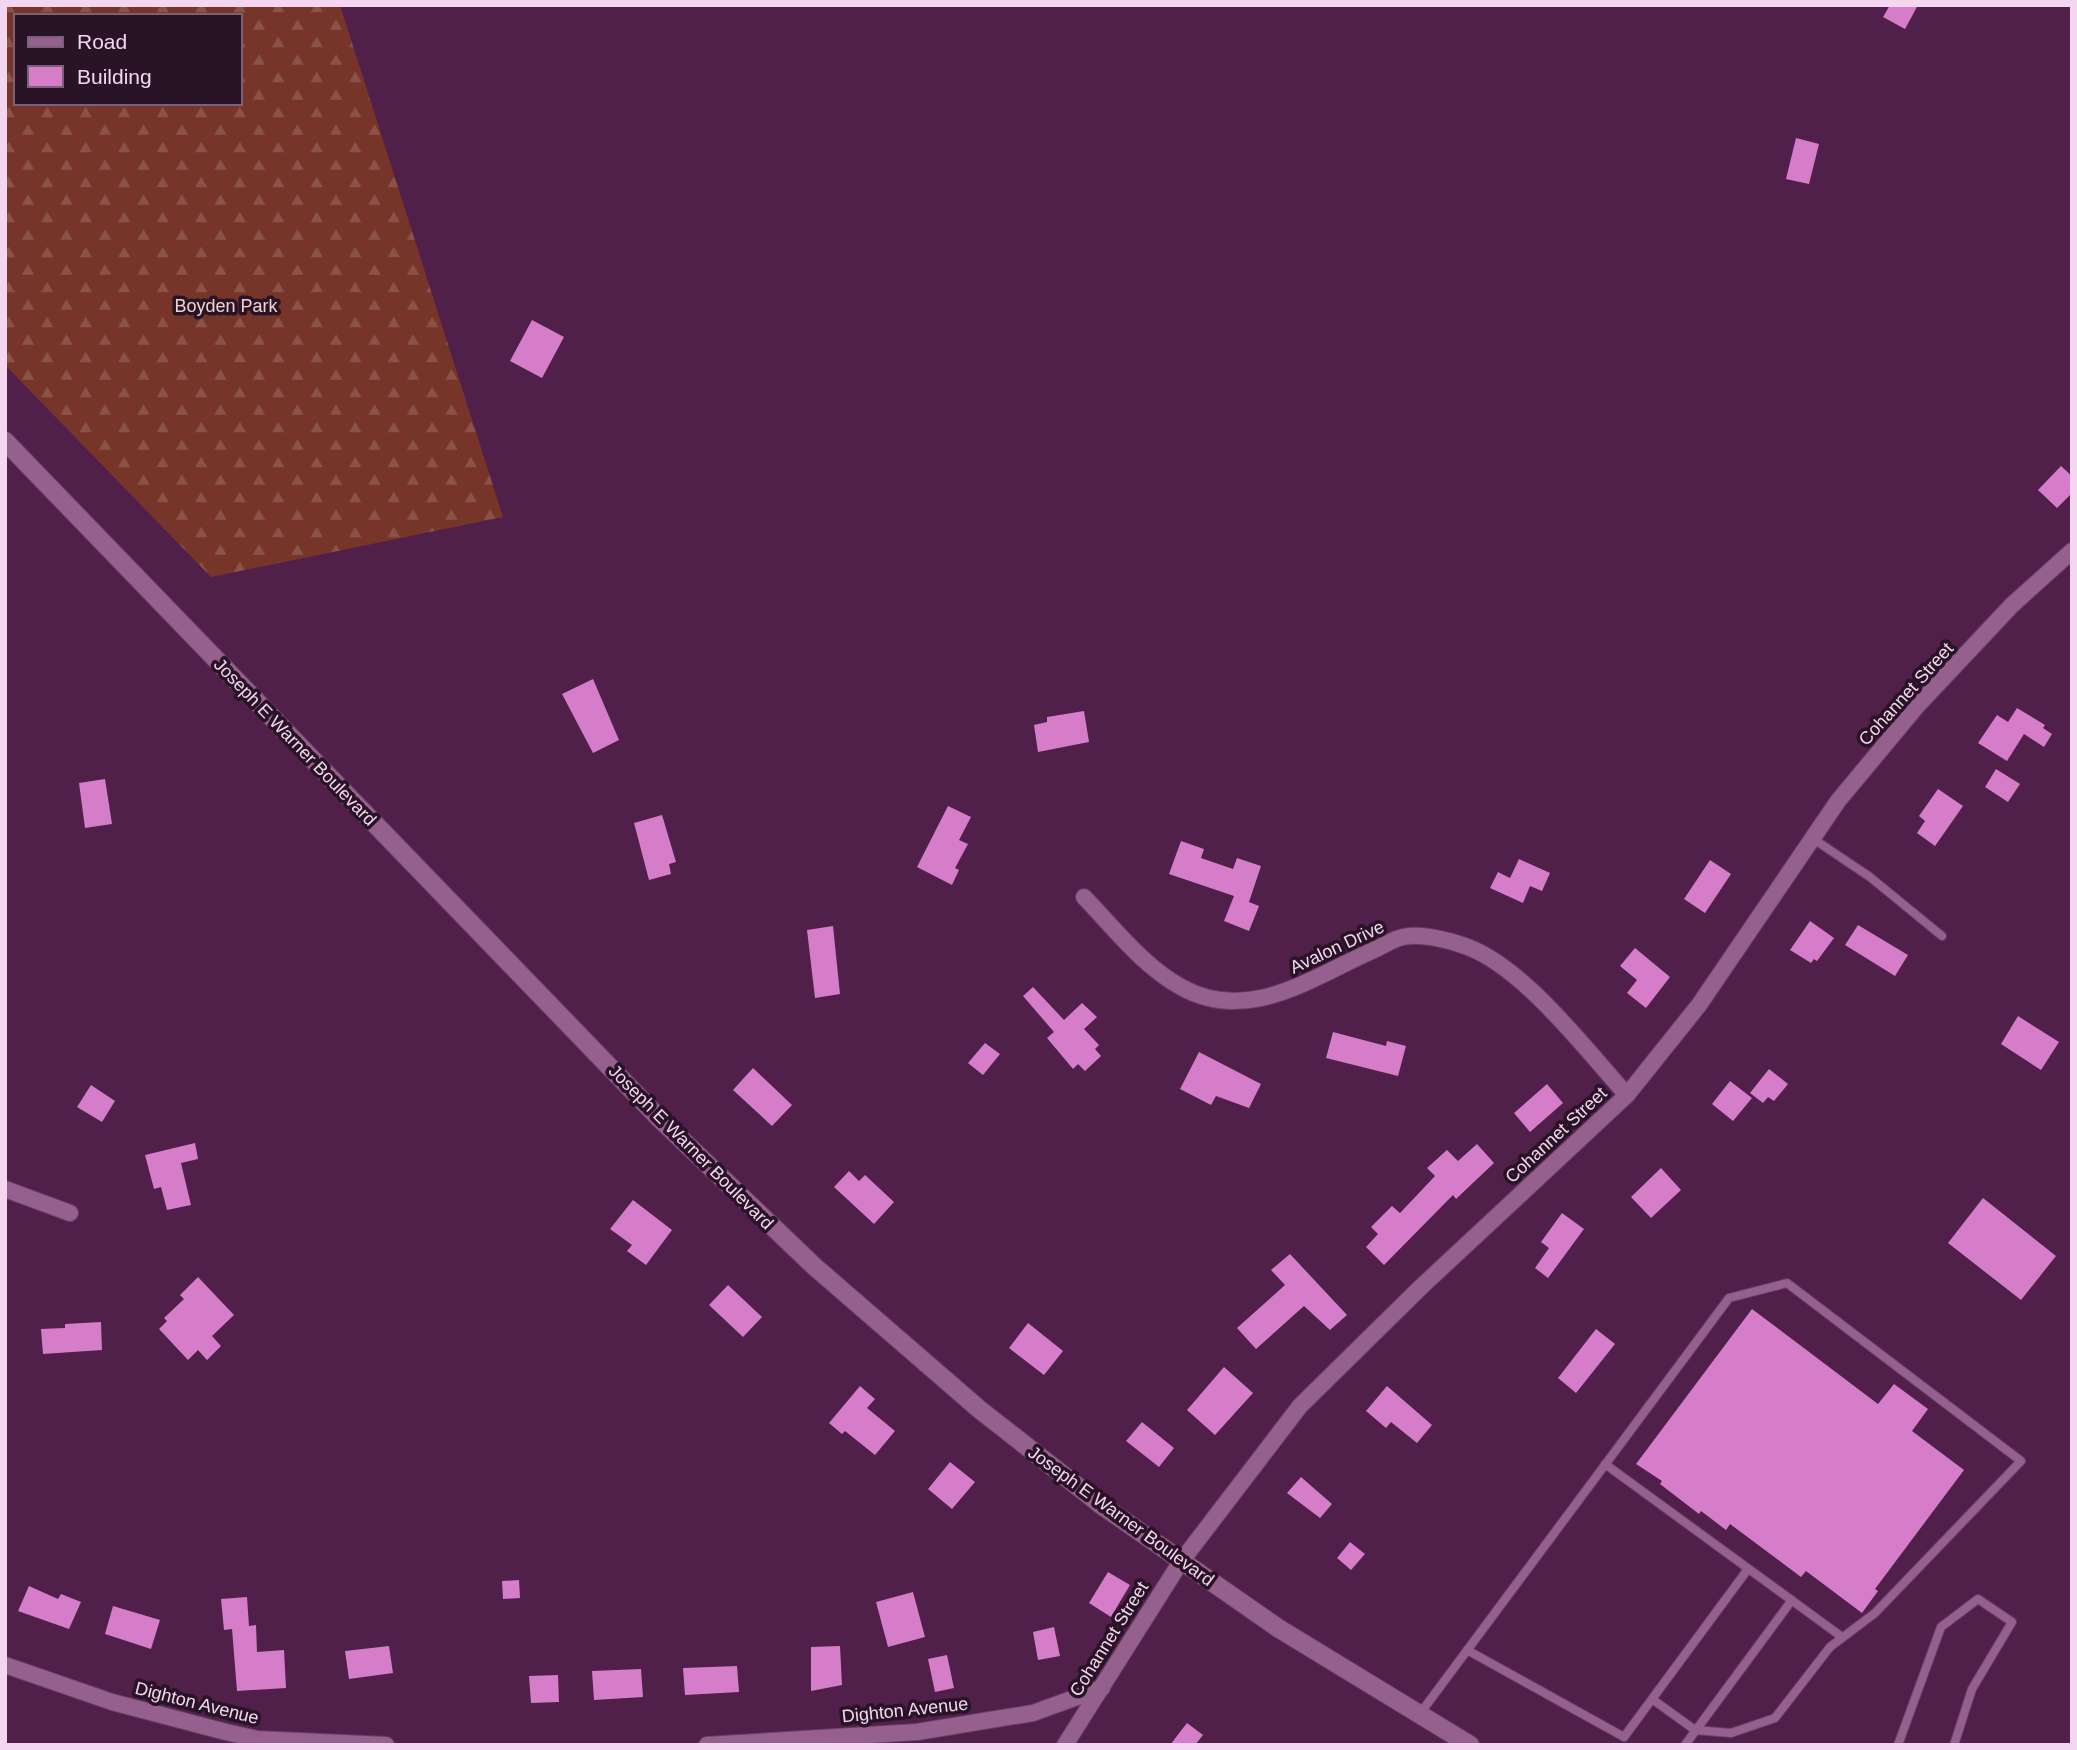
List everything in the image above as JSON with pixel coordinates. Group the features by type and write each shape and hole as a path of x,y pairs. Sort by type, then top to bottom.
{"main road":[{"name":"Joseph E Warner Boulevard","path":"5,441 580,1036 738,1196 835,1285 979,1409 1180,1563 1278,1628 1470,1745"}],"street":[{"name":"Cohannet Street","path":"1065,1745 1180,1563 1300,1406 1421,1287 1627,1096 1699,1005 1838,801 1917,706 2012,605 2072,551"},
{"name":"Avalon Drive","path":"1084,897 1157,971 1182,988 1219,1000 1258,1001 1300,986 1404,937 1444,939 1467,946 1496,961 1536,996 1627,1096"},
{"path":"5,1189 70,1213"},
{"name":"Dighton Avenue","path":"5,1665 111,1702 257,1742 386,1745"},
{"name":"Dighton Avenue","path":"707,1745 917,1732 1033,1713 1102,1688"}],"lane":[{"path":"1812,838 1870,877 1942,936"},
{"path":"1419,1715 1729,1298 1787,1283 2021,1461 1875,1613 1830,1647 1775,1718 1731,1733 1695,1730 1652,1699"},
{"path":"1605,1464 1842,1637"},
{"path":"1466,1650 1624,1737 1748,1569"},
{"path":"1898,1745 1941,1627 1978,1599 2011,1622 1972,1689 1954,1745"},
{"path":"1685,1745 1792,1600"}],"green space":[{"name":"Boyden Park","path":"5,5 340,5 503,517 211,577 5,365"}],"building":[{"path":"1890,5 1918,5 1905,29 1883,17"},
{"path":"1796,138 1819,144 1809,184 1786,179"},
{"path":"532,320 564,337 542,378 510,361"},
{"path":"2061,466 2072,476 2072,493 2057,508 2038,490"},
{"path":"593,679 619,740 593,753 562,694"},
{"path":"2017,708 2045,725 2043,728 2052,734 2044,747 2024,734 2007,761 1978,743 1997,715 2008,722"},
{"path":"1084,711 1089,742 1038,752 1034,725 1047,722 1047,717"},
{"path":"1996,769 2020,784 2008,802 1985,787"},
{"path":"105,779 112,824 85,828 79,783"},
{"path":"1938,789 1963,806 1935,846 1917,833 1925,821 1919,816"},
{"path":"948,806 971,817 959,840 968,844 955,868 959,870 952,885 917,867"},
{"path":"662,815 676,862 669,864 671,874 649,880 634,823"},
{"path":"1181,841 1204,849 1201,858 1233,869 1237,858 1261,866 1249,902 1259,906 1249,931 1224,921 1234,896 1169,874"},
{"path":"1519,859 1550,873 1542,891 1530,886 1523,903 1490,888 1498,872 1510,878"},
{"path":"1710,860 1731,874 1705,913 1684,899"},
{"path":"1810,921 1834,938 1817,961 1814,959 1811,963 1790,950"},
{"path":"1858,925 1908,955 1895,976 1845,945"},
{"path":"833,926 840,994 815,998 807,930"},
{"path":"1635,948 1670,977 1646,1008 1627,993 1637,980 1620,966"},
{"path":"1033,987 1064,1020 1082,1003 1097,1017 1084,1029 1099,1045 1095,1049 1101,1056 1085,1071 1078,1064 1073,1069 1047,1038 1054,1032 1023,996"},
{"path":"2018,1016 2059,1042 2041,1070 2001,1044"},
{"path":"1333,1032 1386,1046 1387,1041 1406,1046 1398,1076 1326,1058"},
{"path":"985,1043 1000,1054 983,1075 968,1063"},
{"path":"1199,1052 1261,1084 1249,1108 1216,1096 1211,1105 1180,1089"},
{"path":"753,1068 792,1105 772,1126 733,1090"},
{"path":"1769,1069 1788,1084 1774,1101 1768,1097 1763,1103 1750,1093"},
{"path":"1730,1081 1752,1098 1733,1121 1712,1104"},
{"path":"1547,1084 1563,1103 1530,1132 1514,1113"},
{"path":"91,1085 115,1101 102,1122 77,1107"},
{"path":"195,1143 198,1159 181,1163 191,1205 167,1210 161,1187 154,1189 145,1155"},
{"path":"1477,1144 1494,1163 1456,1199 1453,1195 1384,1265 1366,1247 1378,1234 1371,1227 1392,1206 1400,1213 1435,1176 1427,1168 1447,1150 1458,1161"},
{"path":"1661,1168 1681,1190 1651,1218 1631,1197"},
{"path":"849,1171 859,1181 865,1175 894,1202 874,1224 834,1187"},
{"path":"1983,1198 2056,1256 2021,1300 1948,1243"},
{"path":"633,1200 672,1230 646,1265 627,1251 632,1245 610,1229"},
{"path":"1562,1213 1584,1229 1548,1278 1535,1268 1549,1248 1541,1242"},
{"path":"1290,1254 1347,1315 1330,1330 1304,1306 1256,1349 1237,1328 1285,1285 1271,1270"},
{"path":"198,1277 234,1315 212,1336 221,1346 207,1360 198,1350 188,1360 159,1329 167,1321 164,1318 184,1299 180,1295"},
{"path":"728,1285 762,1317 743,1337 709,1305"},
{"path":"1752,1309 1878,1404 1894,1384 1928,1409 1912,1431 1964,1470 1875,1589 1878,1591 1862,1613 1806,1571 1801,1577 1730,1524 1726,1530 1701,1511 1699,1514 1660,1484 1662,1481 1636,1464"},
{"path":"101,1322 102,1350 43,1354 41,1329 65,1328 65,1324"},
{"path":"1028,1323 1063,1351 1044,1375 1009,1348"},
{"path":"1596,1329 1615,1344 1576,1393 1558,1378"},
{"path":"1224,1367 1253,1393 1215,1435 1187,1410"},
{"path":"860,1386 875,1399 867,1408 895,1431 875,1455 845,1431 842,1434 829,1423"},
{"path":"1387,1386 1432,1425 1417,1443 1391,1422 1386,1428 1366,1411"},
{"path":"1142,1422 1174,1448 1159,1467 1126,1441"},
{"path":"950,1462 975,1482 952,1509 928,1489"},
{"path":"1301,1477 1332,1504 1320,1518 1287,1493"},
{"path":"1350,1542 1365,1554 1351,1570 1337,1558"},
{"path":"1108,1572 1130,1585 1111,1617 1089,1603"},
{"path":"519,1580 520,1598 503,1599 502,1581"},
{"path":"29,1586 58,1599 61,1594 81,1602 69,1629 18,1611"},
{"path":"913,1592 925,1637 888,1647 876,1602"},
{"path":"247,1597 249,1626 256,1625 257,1652 284,1650 286,1688 237,1691 232,1629 224,1630 221,1599"},
{"path":"113,1606 160,1620 151,1649 105,1634"},
{"path":"1054,1627 1060,1656 1038,1660 1033,1632"},
{"path":"389,1646 393,1673 349,1679 345,1651"},
{"path":"840,1646 842,1685 811,1691 811,1647"},
{"path":"947,1655 954,1688 935,1692 928,1659"},
{"path":"737,1666 739,1692 685,1695 683,1668"},
{"path":"641,1669 643,1697 594,1700 592,1671"},
{"path":"558,1675 559,1702 531,1703 529,1676"},
{"path":"1187,1723 1203,1735 1195,1745 1170,1745"}]}
